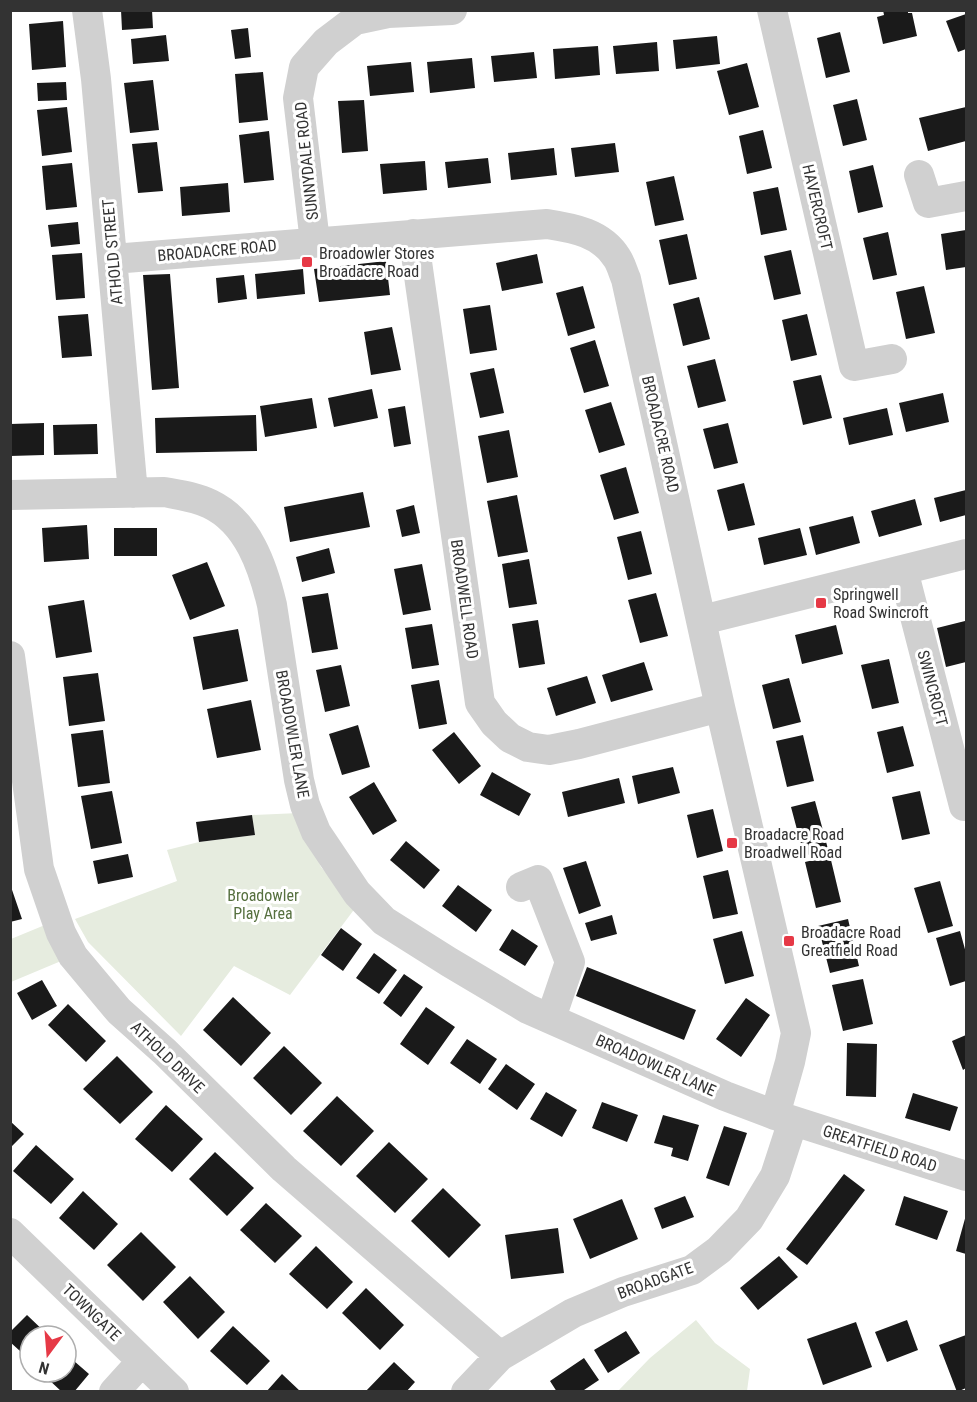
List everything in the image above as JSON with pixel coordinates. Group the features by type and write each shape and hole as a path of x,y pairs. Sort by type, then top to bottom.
{"street":[{"name":"ATHOLD STREET","path":"87,10 96,79 133,493"},
{"name":"SUNNYDALE ROAD","path":"315,242 298,98 304,67 326,42 356,20 388,13 452,10"},
{"name":"HAVERCROFT","path":"772,10 854,366 892,359"},
{"path":"919,175 928,204 966,196"},
{"name":"BROADACRE ROAD","path":"113,259 547,224 577,228 599,240 616,256 626,279 720,707 796,1033 790,1062 784,1118"},
{"name":"BROADWELL ROAD","path":"412,234 480,703 494,723 510,738 528,747 549,750 720,707"},
{"name":"BROADOWLER LANE","path":"10,495 164,492 211,504 230,519 245,536 266,578 305,805 321,840 357,893 384,921 528,1009 724,1096 784,1118"},
{"path":"702,620 966,554"},
{"name":"SWINCROFT","path":"903,570 964,806"},
{"name":"ATHOLD DRIVE","path":"10,656 39,869 61,933 73,956 119,1011 165,1052 284,1169 500,1356"},
{"path":"521,887 538,880 570,963 551,1018"},
{"name":"BROADGATE","path":"466,1392 500,1356 573,1313 623,1292 692,1270 719,1250 749,1219 775,1176 784,1118"},
{"name":"GREATFIELD ROAD","path":"784,1118 966,1176"},
{"name":"TOWNGATE","path":"10,1233 174,1392"},
{"path":"114,1392 142,1360"}],"green space":[{"name":"Broadowler Play Area","path":"299,813 321,867 356,907 290,995 234,966 181,1036 88,942 75,919 177,881 167,850 199,842 255,835 252,815"},
{"path":"57,920 73,956 11,982 11,939"},
{"path":"696,1320 715,1343 750,1369 747,1391 618,1391 650,1358"}],"building":[{"path":"121,10 152,10 153,28 122,30"},
{"path":"883,10 908,10 908,13 912,13 917,36 883,44 877,17 884,15"},
{"path":"966,14 966,49 958,52 946,21"},
{"path":"63,21 66,67 32,70 29,24"},
{"path":"248,28 251,57 235,59 231,30"},
{"path":"840,32 850,72 826,78 817,38"},
{"path":"166,35 169,61 133,64 131,39"},
{"path":"717,36 720,64 676,69 673,40"},
{"path":"657,42 659,71 616,74 613,46"},
{"path":"598,46 600,75 555,79 553,49"},
{"path":"534,52 537,78 494,82 491,56"},
{"path":"472,58 475,88 430,93 427,62"},
{"path":"411,62 414,92 370,96 367,66"},
{"path":"747,63 759,107 729,115 717,71"},
{"path":"263,72 268,120 239,123 235,74"},
{"path":"153,80 159,130 130,133 124,83"},
{"path":"66,82 67,100 38,101 37,83"},
{"path":"857,99 867,140 843,146 833,105"},
{"path":"364,100 368,151 342,153 338,101"},
{"path":"67,107 72,152 42,156 37,110"},
{"path":"966,107 966,141 928,151 919,118"},
{"path":"763,130 772,168 747,174 739,136"},
{"path":"269,131 274,180 244,183 239,135"},
{"path":"157,142 163,191 138,193 132,144"},
{"path":"615,143 619,172 575,177 571,148"},
{"path":"554,148 557,175 511,180 508,153"},
{"path":"488,158 491,183 448,188 445,162"},
{"path":"425,161 427,190 383,194 380,164"},
{"path":"72,163 77,207 46,210 42,166"},
{"path":"873,165 883,207 858,213 849,171"},
{"path":"674,176 684,220 655,226 646,182"},
{"path":"228,183 230,212 182,216 180,187"},
{"path":"778,187 787,230 761,235 753,192"},
{"path":"78,222 80,244 51,247 48,225"},
{"path":"966,230 966,267 946,270 941,234"},
{"path":"888,232 897,275 873,280 863,238"},
{"path":"687,234 697,279 669,285 659,240"},
{"path":"791,250 801,294 774,300 764,256"},
{"path":"82,253 85,298 56,300 52,255"},
{"path":"537,254 543,283 502,291 496,263"},
{"path":"386,261 390,295 319,302 314,269"},
{"path":"303,269 305,294 257,299 255,274"},
{"path":"170,274 179,388 152,390 143,275"},
{"path":"244,275 247,299 218,303 216,278"},
{"path":"583,286 595,328 568,336 556,293"},
{"path":"924,286 935,333 906,339 896,292"},
{"path":"699,297 710,339 683,346 673,304"},
{"path":"490,305 497,350 470,354 463,309"},
{"path":"88,314 92,356 62,358 58,316"},
{"path":"807,314 817,355 791,361 782,320"},
{"path":"392,327 401,370 371,375 364,332"},
{"path":"595,340 609,386 584,393 570,348"},
{"path":"715,359 726,401 698,408 687,366"},
{"path":"494,368 504,413 480,418 470,373"},
{"path":"821,375 832,418 803,425 793,381"},
{"path":"372,389 378,418 334,427 328,398"},
{"path":"943,393 949,422 906,432 899,403"},
{"path":"312,398 317,428 265,437 260,406"},
{"path":"611,402 625,445 599,453 585,410"},
{"path":"405,406 411,444 394,447 388,409"},
{"path":"887,408 893,435 849,445 843,418"},
{"path":"256,415 257,451 156,453 155,418"},
{"path":"44,423 44,455 10,456 10,424"},
{"path":"728,423 738,463 714,469 703,429"},
{"path":"97,424 98,454 54,455 53,425"},
{"path":"509,430 518,477 487,483 478,436"},
{"path":"626,467 639,513 614,520 600,475"},
{"path":"744,483 755,525 728,531 717,490"},
{"path":"966,490 966,515 940,522 934,498"},
{"path":"363,492 370,527 290,542 284,507"},
{"path":"517,495 528,552 498,557 487,501"},
{"path":"915,499 922,525 879,537 871,511"},
{"path":"414,505 420,533 402,537 396,510"},
{"path":"853,516 860,543 816,555 809,527"},
{"path":"87,525 89,559 44,562 42,528"},
{"path":"114,528 157,528 157,556 114,556"},
{"path":"800,528 807,555 764,565 758,538"},
{"path":"641,531 652,574 628,580 617,537"},
{"path":"329,548 335,573 302,582 296,557"},
{"path":"529,559 537,604 509,608 502,564"},
{"path":"207,562 225,606 190,620 172,575"},
{"path":"422,564 431,610 403,615 394,569"},
{"path":"328,593 338,649 312,653 302,597"},
{"path":"656,593 668,636 640,643 628,600"},
{"path":"84,600 92,652 56,658 48,606"},
{"path":"538,620 545,664 519,668 512,624"},
{"path":"965,621 966,662 946,667 937,628"},
{"path":"432,624 439,665 412,669 405,628"},
{"path":"836,625 843,654 802,664 795,635"},
{"path":"238,629 248,681 203,690 193,637"},
{"path":"889,659 899,703 872,709 861,665"},
{"path":"644,662 653,690 611,702 602,675"},
{"path":"341,665 350,706 325,712 316,670"},
{"path":"98,673 105,721 69,726 63,677"},
{"path":"587,676 596,703 556,716 547,688"},
{"path":"789,678 801,722 773,729 762,685"},
{"path":"439,680 447,724 419,729 411,685"},
{"path":"251,700 261,750 217,758 207,709"},
{"path":"358,725 370,767 342,775 329,734"},
{"path":"903,726 914,766 887,773 877,732"},
{"path":"103,730 110,783 78,787 71,734"},
{"path":"454,732 481,766 459,784 432,750"},
{"path":"803,735 814,781 787,787 776,741"},
{"path":"673,767 680,793 638,804 632,776"},
{"path":"492,772 531,794 519,816 480,795"},
{"path":"619,778 625,803 568,817 562,792"},
{"path":"374,782 397,821 373,835 349,797"},
{"path":"112,791 122,843 91,849 81,796"},
{"path":"920,791 930,834 902,840 892,797"},
{"path":"815,801 828,849 804,856 791,807"},
{"path":"713,809 723,851 697,858 687,815"},
{"path":"252,815 255,835 199,842 196,822"},
{"path":"406,841 440,870 424,889 390,860"},
{"path":"128,854 133,877 98,884 93,861"},
{"path":"830,856 841,902 816,908 805,862"},
{"path":"586,861 601,906 579,914 563,868"},
{"path":"728,870 738,914 713,919 703,876"},
{"path":"940,881 953,926 928,933 914,888"},
{"path":"10,884 22,919 10,922"},
{"path":"458,885 492,910 476,932 442,906"},
{"path":"612,915 617,934 591,941 585,923"},
{"path":"848,919 859,966 830,973 818,926"},
{"path":"341,928 362,944 343,971 321,955"},
{"path":"512,929 538,946 525,966 499,950"},
{"path":"742,931 754,976 725,984 713,939"},
{"path":"960,931 966,953 966,981 950,986 936,938"},
{"path":"374,953 397,970 379,994 356,978"},
{"path":"587,967 696,1010 684,1040 576,996"},
{"path":"404,974 423,987 401,1017 383,1003"},
{"path":"863,979 873,1024 843,1031 832,985"},
{"path":"42,980 57,1006 32,1020 17,993"},
{"path":"233,997 271,1033 241,1066 203,1030"},
{"path":"746,998 770,1015 741,1057 716,1039"},
{"path":"68,1004 106,1041 86,1062 48,1025"},
{"path":"426,1007 455,1027 428,1065 400,1044"},
{"path":"966,1035 966,1068 963,1070 952,1041"},
{"path":"467,1039 497,1059 480,1084 450,1063"},
{"path":"847,1043 877,1044 876,1097 846,1096"},
{"path":"284,1046 322,1083 291,1115 253,1078"},
{"path":"117,1056 153,1092 120,1124 83,1089"},
{"path":"506,1064 535,1084 517,1110 488,1089"},
{"path":"546,1092 577,1110 562,1137 530,1119"},
{"path":"913,1093 958,1107 950,1131 905,1118"},
{"path":"337,1096 374,1131 341,1166 303,1131"},
{"path":"602,1102 638,1115 627,1142 592,1128"},
{"path":"166,1105 203,1139 172,1172 135,1139"},
{"path":"663,1115 699,1125 688,1161 671,1156 673,1148 654,1143"},
{"path":"10,1121 24,1134 10,1148"},
{"path":"724,1126 747,1133 729,1186 706,1178"},
{"path":"389,1142 428,1179 395,1213 356,1176"},
{"path":"36,1145 74,1179 51,1204 13,1171"},
{"path":"215,1152 254,1188 227,1216 189,1179"},
{"path":"844,1174 865,1190 807,1265 786,1249"},
{"path":"443,1188 481,1225 449,1258 411,1221"},
{"path":"83,1191 118,1224 94,1250 59,1218"},
{"path":"685,1196 694,1217 662,1229 654,1208"},
{"path":"904,1196 948,1211 937,1240 895,1225"},
{"path":"622,1199 638,1239 590,1259 573,1219"},
{"path":"266,1203 302,1236 275,1263 240,1230"},
{"path":"966,1215 966,1254 956,1251"},
{"path":"558,1228 564,1273 511,1279 505,1235"},
{"path":"141,1232 176,1267 143,1301 107,1265"},
{"path":"316,1246 353,1282 327,1309 289,1274"},
{"path":"779,1256 798,1277 758,1310 740,1288"},
{"path":"190,1276 225,1312 198,1339 163,1302"},
{"path":"366,1288 404,1325 380,1350 342,1313"},
{"path":"27,1315 36,1324 18,1324"},
{"path":"907,1320 918,1350 887,1362 875,1332"},
{"path":"856,1322 872,1367 823,1385 807,1339"},
{"path":"18,1324 18,1349 10,1342 10,1332"},
{"path":"233,1326 270,1361 247,1385 210,1351"},
{"path":"626,1331 640,1353 608,1373 594,1350"},
{"path":"966,1335 966,1388 957,1392 939,1345"},
{"path":"584,1358 599,1380 581,1392 557,1392 550,1381"},
{"path":"394,1362 415,1382 406,1392 365,1392"},
{"path":"78,1364 89,1374 74,1392 62,1392 53,1384 78,1384"},
{"path":"282,1374 301,1392 266,1392"}],"place":[{"name":"Broadowler Stores Broadacre Road","path":"307,262"},
{"name":"Springwell Road Swincroft","path":"821,603"},
{"name":"Broadacre Road Broadwell Road","path":"732,843"},
{"name":"Broadacre Road Greatfield Road","path":"789,941"}]}
